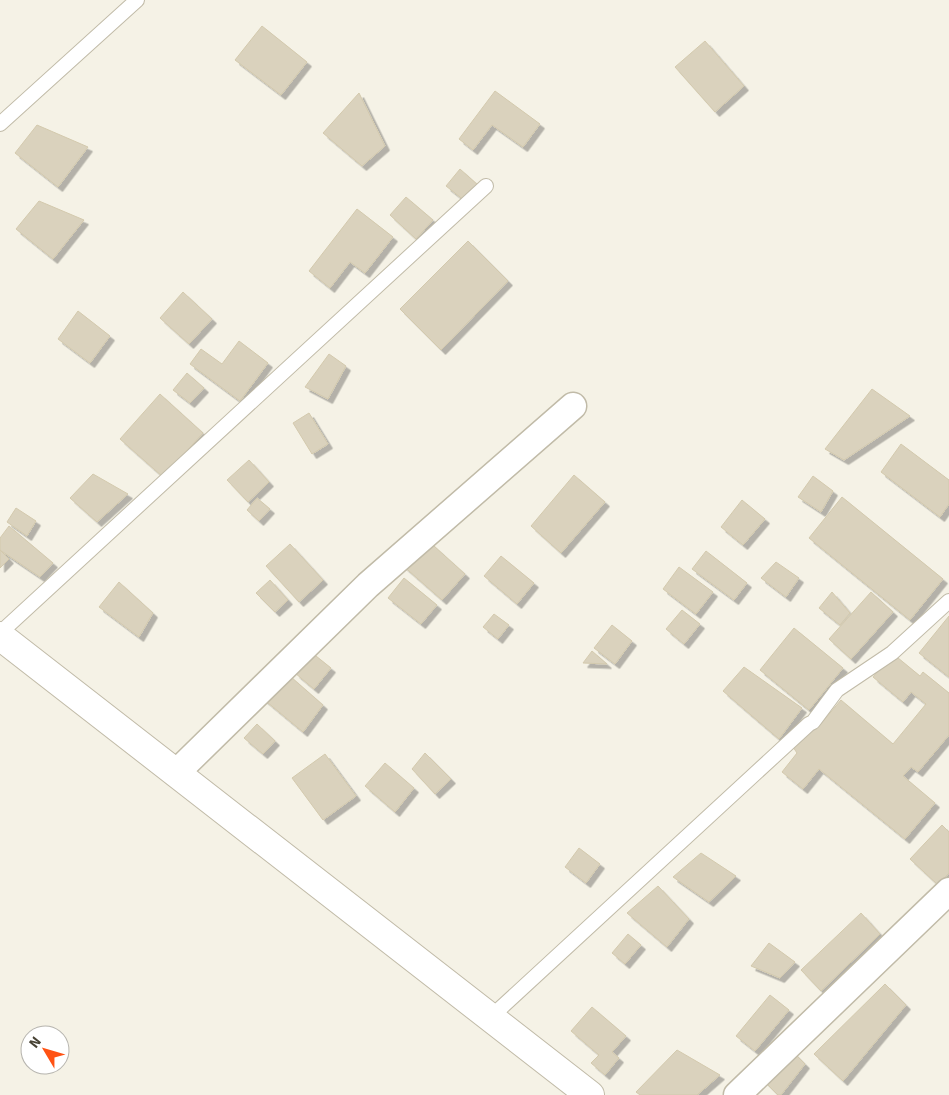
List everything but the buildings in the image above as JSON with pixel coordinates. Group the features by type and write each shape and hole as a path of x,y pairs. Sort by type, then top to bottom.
{"street":[{"path":"176,773 368,585 573,406"},
{"path":"0,634 590,1095"},
{"path":"737,1095 949,892"}],"lane":[{"path":"0,124 137,0"},
{"path":"0,634 486,186"},
{"path":"491,1018 813,722 837,690 892,653 949,601"}]}
